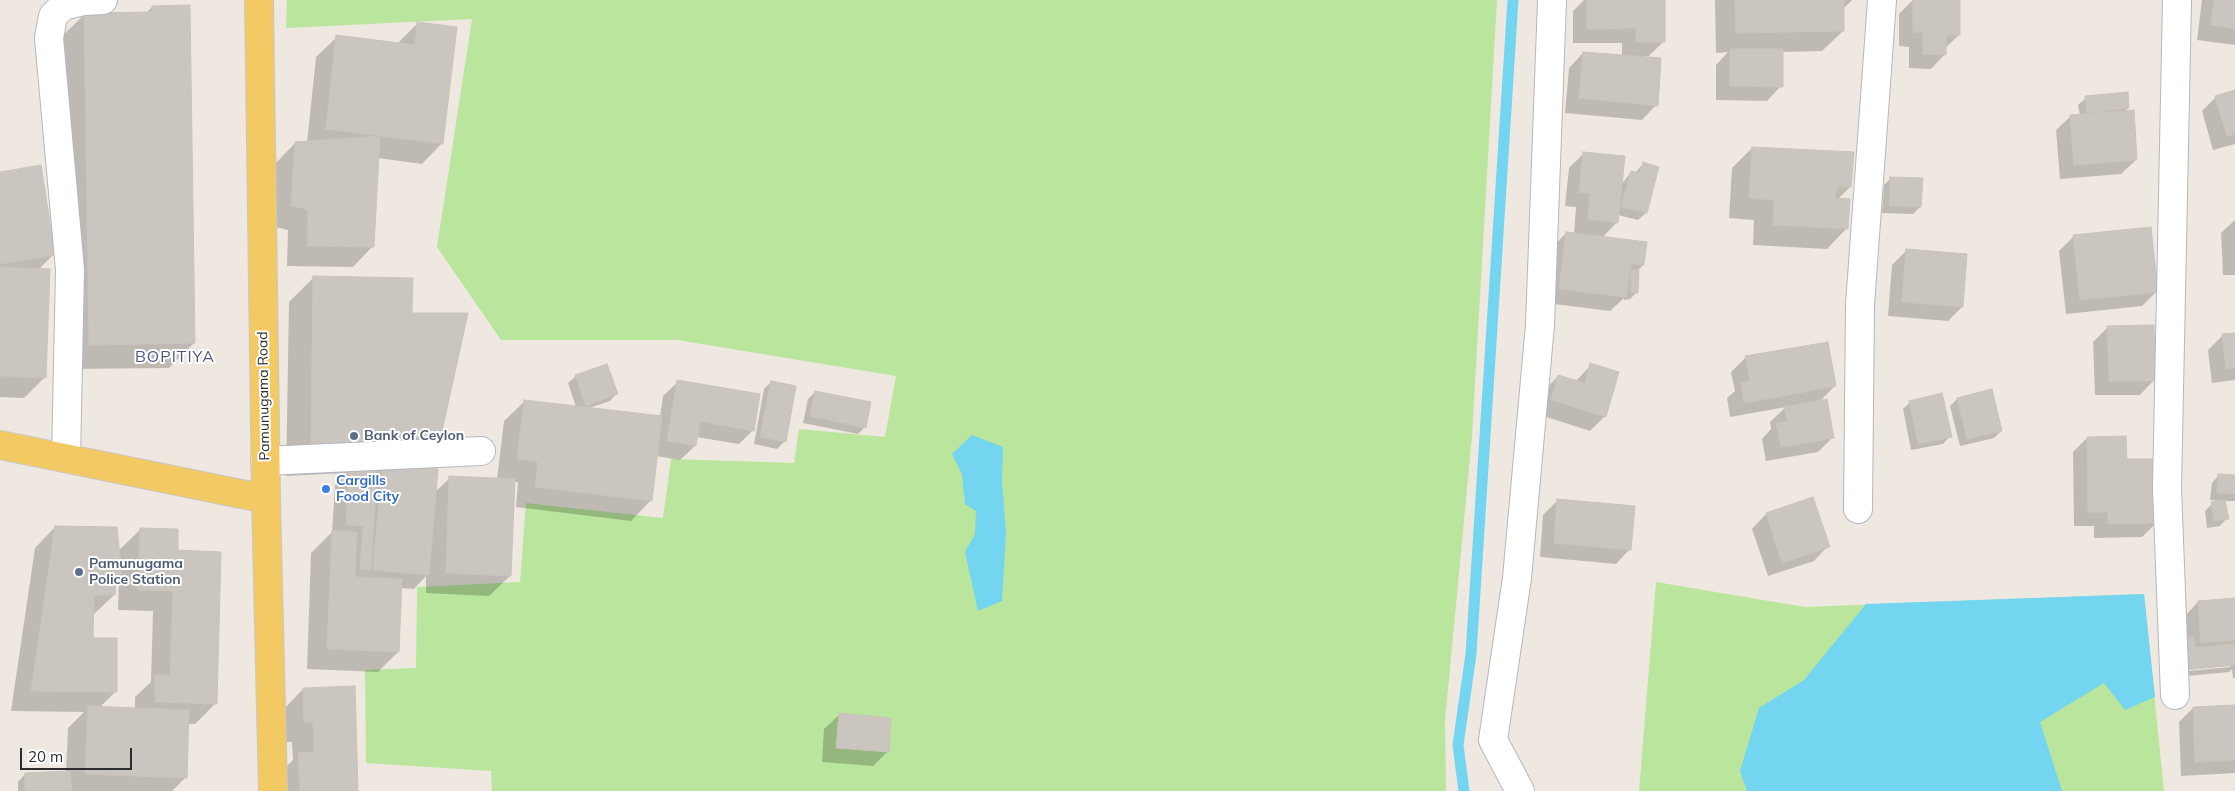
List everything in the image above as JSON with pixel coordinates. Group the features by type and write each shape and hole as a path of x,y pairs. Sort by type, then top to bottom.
{"main road":[{"name":"Pamunugama Road","path":"259,0 265,461 273,791"},
{"path":"0,445 266,499"}],"street":[{"path":"66,458 70,270 49,38 52,16 63,6 84,1 103,0"},
{"path":"1520,791 1493,740 1516,578 1540,325 1552,0"},
{"path":"1858,509 1860,304 1882,0"},
{"path":"2175,695 2167,488 2177,0"},
{"path":"265,461 481,451"}],"green space":[{"path":"287,0 1497,0 1472,436 1445,721 1446,791 492,791 491,771 366,763 365,670 416,668 417,587 520,582 526,503 663,518 671,459 794,463 799,429 885,437 896,376 677,340 501,340 437,247 472,19 286,28"},
{"path":"1656,582 1805,607 2144,594 2164,791 1639,791"}],"water":[{"path":"972,435 1003,447 1002,481 1006,533 1002,601 978,611 965,552 975,534 976,511 965,504 962,474 952,454"},
{"path":"2144,594 2155,697 2125,710 2104,683 2040,722 2062,791 1747,791 1740,771 1759,708 1804,680 1866,604"}],"building":[{"path":"1587,0 1665,0 1665,42 1636,42 1636,28 1587,29"},
{"path":"1735,0 1844,0 1844,31 1736,33"},
{"path":"1913,0 1960,0 1960,35 1946,35 1946,55 1923,54 1923,32 1913,32"},
{"path":"2214,0 2235,0 2235,29 2211,25"},
{"path":"190,5 195,343 89,345 84,13 152,12 152,6"},
{"path":"417,22 457,27 443,144 326,129 336,35 415,45"},
{"path":"1730,49 1783,49 1783,87 1730,86"},
{"path":"1583,52 1661,58 1658,106 1579,98"},
{"path":"2235,90 2235,134 2227,136 2215,96"},
{"path":"2128,92 2129,108 2087,113 2085,96"},
{"path":"2134,110 2137,160 2074,165 2070,115"},
{"path":"380,136 374,247 307,246 308,209 291,206 295,142"},
{"path":"1752,147 1854,152 1851,187 1838,186 1834,198 1850,199 1848,229 1773,225 1774,200 1749,198"},
{"path":"1583,152 1625,156 1618,223 1588,219 1590,193 1579,192"},
{"path":"1643,162 1659,167 1647,213 1621,207 1631,171 1640,173"},
{"path":"41,165 55,255 0,264 0,172"},
{"path":"1890,177 1923,178 1921,207 1889,206"},
{"path":"2151,227 2158,292 2080,300 2073,235"},
{"path":"1566,232 1647,242 1644,265 1631,264 1626,297 1559,289"},
{"path":"1906,249 1967,254 1963,307 1902,302"},
{"path":"0,267 50,269 46,378 0,376"},
{"path":"1631,270 1639,270 1638,293 1631,293"},
{"path":"313,276 413,278 412,313 468,313 439,445 311,452"},
{"path":"2154,325 2156,381 2109,381 2107,326"},
{"path":"2235,333 2235,368 2226,369 2222,334"},
{"path":"1828,342 1836,386 1744,403 1741,383 1750,381 1745,356"},
{"path":"1590,363 1619,372 1606,417 1551,400 1558,375 1585,383"},
{"path":"607,364 618,394 586,406 575,375"},
{"path":"677,380 760,394 754,431 700,421 696,446 667,441"},
{"path":"771,381 796,386 786,442 760,437"},
{"path":"1992,389 2002,431 1967,439 1957,398"},
{"path":"815,391 871,402 866,428 810,416"},
{"path":"1942,393 1952,437 1918,444 1909,401"},
{"path":"1827,399 1834,438 1781,447 1776,423 1787,421 1784,407"},
{"path":"524,400 662,416 652,501 535,487 538,462 517,459"},
{"path":"2126,436 2127,459 2157,459 2158,523 2108,524 2108,512 2088,512 2087,437"},
{"path":"382,464 438,469 429,575 373,570"},
{"path":"349,469 377,471 371,570 360,569 363,526 346,525"},
{"path":"2218,474 2235,475 2235,494 2217,493"},
{"path":"449,476 515,479 511,576 446,573"},
{"path":"1813,497 1830,547 1782,563 1766,513"},
{"path":"1557,499 1635,506 1631,550 1554,543"},
{"path":"2225,500 2229,519 2214,521 2211,502"},
{"path":"55,526 117,527 122,577 116,578 115,595 94,595 93,638 117,638 117,692 31,691"},
{"path":"140,528 178,529 178,550 221,552 217,704 155,702 155,675 170,676 173,591 138,590"},
{"path":"332,531 357,532 355,577 402,579 399,652 327,649"},
{"path":"2235,598 2235,640 2201,643 2198,601"},
{"path":"2182,637 2194,637 2195,648 2235,644 2235,665 2185,670"},
{"path":"355,686 358,791 300,791 298,753 314,752 313,722 304,722 303,688"},
{"path":"2235,705 2235,760 2195,762 2193,707"},
{"path":"88,706 189,710 187,778 85,774"},
{"path":"839,713 891,718 889,752 836,748"},
{"path":"70,771 72,791 25,791 25,773"}],"waterway":[{"path":"1464,791 1458,745 1471,654 1513,0"}],"place":[{"name":"Bank of Ceylon","path":"354,436"},
{"name":"Cargills Food City","path":"326,489"},
{"name":"Pamunugama Police Station","path":"79,572"}],"district":[{"name":"BOPITIYA","path":"175,357"}]}
